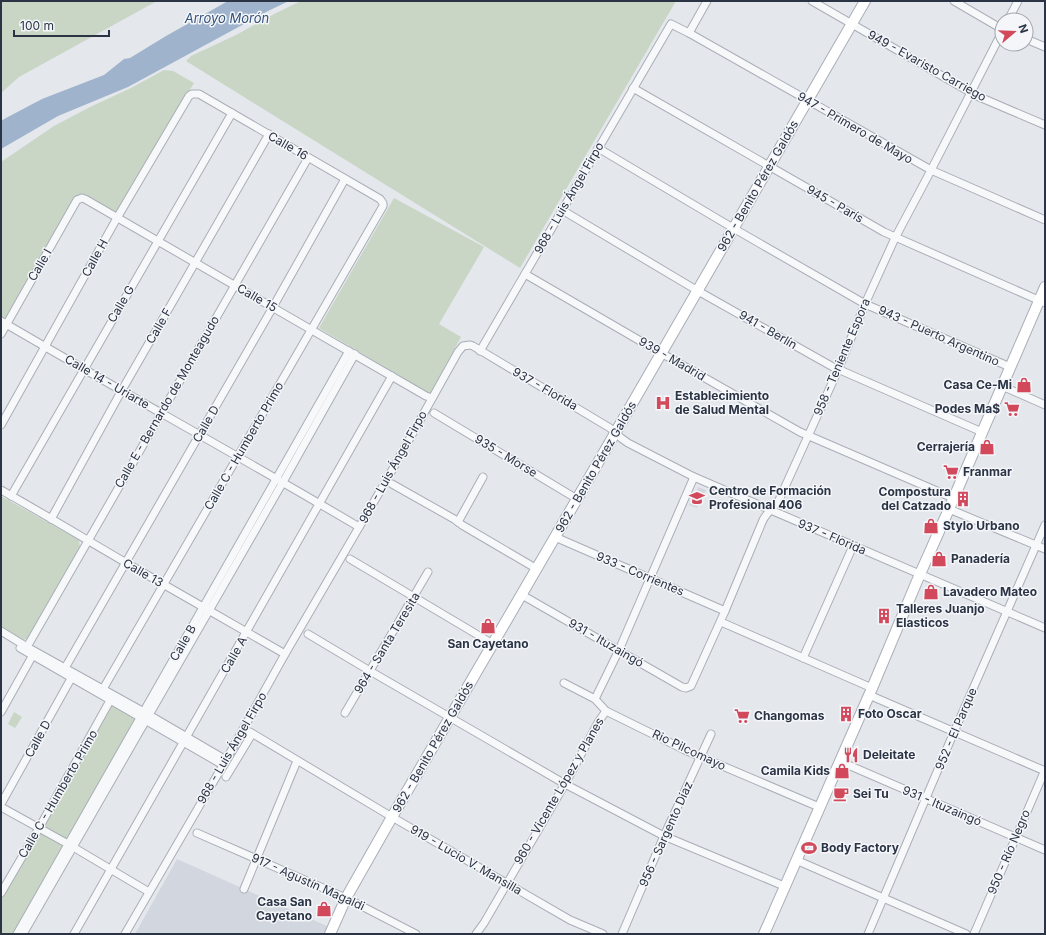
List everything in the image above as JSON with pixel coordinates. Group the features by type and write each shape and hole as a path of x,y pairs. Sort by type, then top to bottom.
{"main road":[{"name":"962 - Benito Pérez Galdós","path":"330,934 346,898 392,817 451,718 865,1"},
{"path":"764,934 1010,367 1042,302 1045,287"}],"street":[{"path":"689,33 707,1"},
{"name":"949 - Evaristo Carriego","path":"812,1 971,93 1045,125"},
{"path":"954,1 994,24"},
{"path":"1012,12 1018,1"},
{"name":"947 - Primero de Mayo","path":"671,24 931,170 1045,220"},
{"name":"968 - Luis Ángel Firpo","path":"125,934 460,349 463,346 470,345 480,351 671,24"},
{"path":"1034,42 1045,47"},
{"name":"958 - Teniente Espora","path":"691,686 726,611 763,520 779,500 838,370 865,304 895,238 994,48"},
{"name":"945 - París","path":"633,88 895,238 1042,302"},
{"name":"Calle 16","path":"192,94 199,94 380,199 382,202"},
{"name":"Calle H","path":"1,425 118,218 189,96 192,94"},
{"name":"Calle G","path":"11,496 232,113"},
{"name":"Calle F","path":"51,518 122,390 269,134"},
{"name":"943 - Puerto Argentino","path":"598,148 865,304 1010,367"},
{"name":"Calle E - Bernardo de Monteagudo","path":"27,647 308,158"},
{"name":"Calle D","path":"65,668 345,180"},
{"name":"Calle 15","path":"82,198 426,396 432,398"},
{"name":"Calle I","path":"1,334 4,323 78,200 82,198"},
{"name":"Calle C - Humberto Primo","path":"103,689 383,206 382,202"},
{"name":"941 - Berlín","path":"562,210 698,291 838,370 982,432"},
{"name":"939 - Madrid","path":"525,274 800,432 953,498"},
{"name":"Calle 14 - Uriarte","path":"4,323 200,434 359,527"},
{"name":"937 - Florida","path":"480,351 610,428 628,443 694,477 1045,628"},
{"name":"Calle B","path":"17,934 145,716 352,353"},
{"name":"Calle A","path":"74,934 186,740 392,376"},
{"path":"1002,386 1045,405"},
{"name":"935 - Morse","path":"434,413 577,499"},
{"path":"458,522 483,477"},
{"name":"960 - Vicente López y Planes","path":"594,699 619,650 694,477"},
{"path":"392,484 537,569"},
{"name":"Calle 13","path":"1,490 285,654"},
{"path":"949,509 1045,549"},
{"name":"952 - El Parque","path":"868,934 954,732 1045,525"},
{"name":"933 - Corrientes","path":"555,537 649,579 726,611"},
{"path":"803,658 853,546"},
{"path":"350,559 493,644"},
{"name":"964 - Santa Teresita","path":"345,713 428,572"},
{"name":"931 - Ituzaingó","path":"522,595 682,687 686,688 691,686"},
{"path":"721,622 803,658 954,732 1045,771"},
{"path":"1,632 27,647 34,654 65,668 73,676 103,689 112,698"},
{"path":"308,634 565,784 664,836 784,886"},
{"path":"1,637 145,716 224,763"},
{"path":"1,712 34,654"},
{"name":"Calle D","path":"1,805 73,676"},
{"name":"Rio Pilcomayo","path":"564,683 594,699 606,711 700,756 819,807"},
{"name":"Calle C - Humberto Primo","path":"1,893 112,698"},
{"name":"960 - Vicente López y Planes","path":"476,934 484,923 565,784 599,720 606,711"},
{"name":"919 - Lucio V. Mansilla","path":"226,777 251,733 392,817 576,923 602,934"},
{"name":"956 - Sargento Díaz","path":"622,934 664,836 711,734"},
{"path":"244,889 297,761"},
{"name":"931 - Ituzaingó","path":"839,761 1045,850"},
{"name":"950 - Río Negro","path":"974,934 1045,771"},
{"path":"1,805 149,892"},
{"name":"917 - Agustín Magaldi","path":"198,833 346,898 416,934"},
{"name":"Calle B","path":"23,934 70,846"},
{"path":"796,860 966,934"}],"shaded area":[{"name":"Centro de Formación Profesional 406","path":"698,487 706,490 697,508 689,505"},
{"path":"177,859 329,927 326,934 135,934"}],"green space":[{"path":"1,1 157,1 19,77 1,93"},
{"path":"301,1 676,1 520,268 186,61 191,56 236,35"},
{"path":"164,70 173,71 194,83 116,214 77,198 7,317 1,318 1,162 54,126"},
{"path":"394,198 484,247 439,324 461,337 430,394 319,328"},
{"path":"1,496 79,540 80,547 27,639 23,640 1,628"},
{"path":"111,700 141,717 17,934 1,934 1,893"},
{"path":"14,712 22,717 15,728 8,724"}],"water":[{"name":"Arroyo Morón","path":"228,1 289,1 128,87 58,116 1,149 1,121 42,99 104,75 124,59 130,58"}],"place":[{"name":"Casa Ce-Mi","path":"1024,385"},
{"name":"Establecimiento de Salud Mental","path":"663,403"},
{"name":"Podes Ma$","path":"1012,409"},
{"name":"Cerrajería","path":"987,447"},
{"name":"Franmar","path":"951,472"},
{"name":"Centro de Formación Profesional 406","path":"697,498"},
{"name":"Compostura del Catzado","path":"963,499"},
{"name":"Stylo Urbano","path":"931,526"},
{"name":"Panadería","path":"939,559"},
{"name":"Lavadero Mateo","path":"931,592"},
{"name":"Talleres Juanjo Elasticos","path":"884,616"},
{"name":"San Cayetano","path":"488,626"},
{"name":"Foto Oscar","path":"846,714"},
{"name":"Changomas","path":"742,716"},
{"name":"Deleitate","path":"851,755"},
{"name":"Camila Kids","path":"842,771"},
{"name":"Sei Tu","path":"841,794"},
{"name":"Body Factory","path":"809,848"},
{"name":"Casa San Cayetano","path":"324,909"}]}
